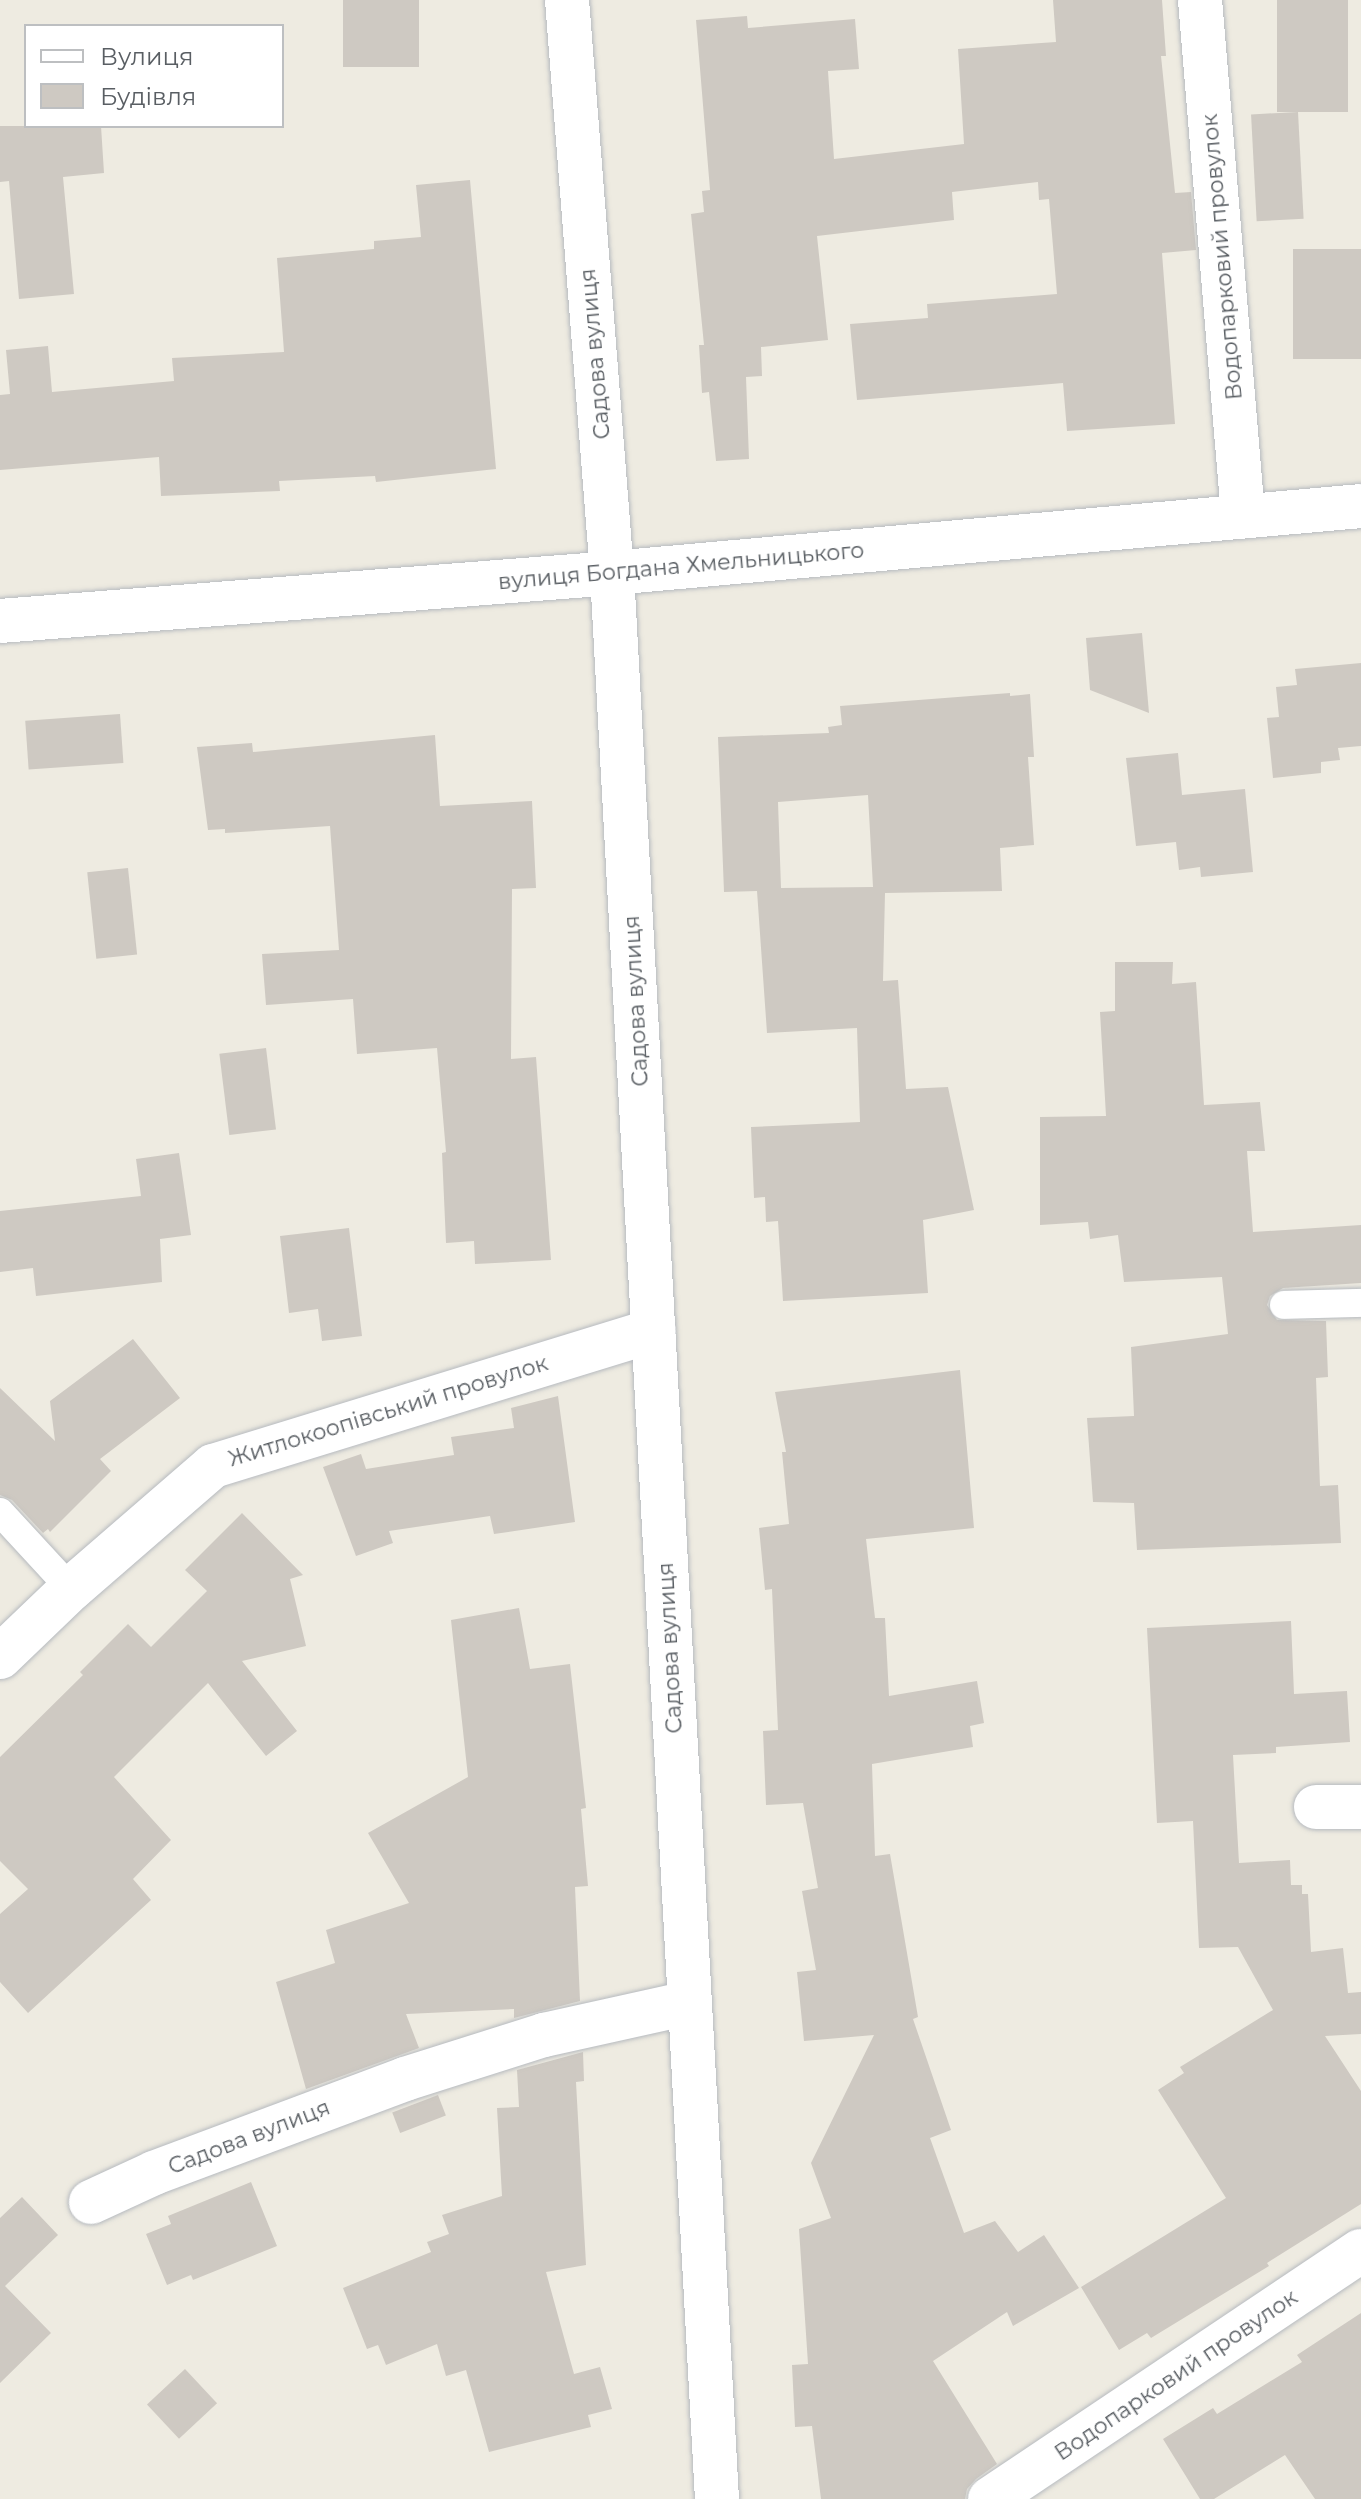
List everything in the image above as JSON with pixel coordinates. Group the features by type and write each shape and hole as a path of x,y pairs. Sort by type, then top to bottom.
{"street":[{"name":"Садова вулиця","path":"567,0 612,573 717,2499"},
{"name":"Водопарковий провулок","path":"1200,0 1243,515"},
{"name":"вулиця Богдана Хмельницького","path":"0,621 612,573 1361,506"},
{"name":"Житлокоопівський провулок","path":"0,1657 71,1589 213,1466 654,1330"},
{"path":"1316,1807 1361,1807"},
{"name":"Садова вулиця","path":"91,2202 154,2173 405,2079 544,2035 688,2003"},
{"name":"Водопарковий провулок","path":"990,2499 1361,2251"}],"lane":[{"path":"1284,1305 1361,1303"},
{"path":"0,1512 71,1589"}],"building":[{"path":"343,0 419,0 419,67 343,67"},
{"path":"1053,0 1162,0 1166,56 1161,56 1175,193 1191,192 1196,250 1162,253 1175,424 1067,431 1063,383 857,400 850,324 928,318 927,304 1057,294 1049,199 1039,200 1038,182 952,192 954,220 817,236 828,340 761,347 762,376 746,377 749,459 716,461 709,392 702,393 699,345 704,345 691,214 704,212 702,191 710,190 696,20 747,16 748,28 855,19 859,69 828,71 834,159 964,144 958,49 1056,42"},
{"path":"1277,0 1348,0 1348,112 1277,112"},
{"path":"1298,112 1304,219 1257,221 1251,114"},
{"path":"0,126 101,128 104,173 63,177 74,294 19,299 9,181 0,182"},
{"path":"470,180 496,469 376,482 375,476 279,481 280,491 161,496 159,457 0,470 0,395 10,394 6,350 48,346 52,392 174,381 172,358 284,352 277,258 374,249 374,241 421,237 416,185"},
{"path":"1293,249 1361,249 1361,359 1293,359"},
{"path":"1142,633 1149,713 1090,690 1086,638"},
{"path":"1361,663 1361,746 1338,748 1340,760 1321,762 1321,773 1273,778 1267,718 1279,717 1276,687 1297,685 1295,669"},
{"path":"1030,694 1034,757 1028,757 1034,845 1000,848 1002,891 885,893 883,981 898,980 906,1089 948,1087 974,1210 923,1220 928,1293 783,1301 778,1221 766,1222 765,1197 754,1198 751,1127 860,1122 857,1028 767,1033 757,891 724,892 718,737 829,733 828,727 842,725 840,706","holes":["868,795 873,887 781,888 778,802"]},
{"path":"120,714 123,763 29,770 25,721"},
{"path":"435,735 440,806 532,801 536,888 512,889 511,1059 536,1057 551,1260 475,1264 474,1241 446,1243 442,1153 446,1152 437,1048 357,1054 353,999 266,1005 262,954 339,950 330,826 225,833 225,829 208,830 197,747 252,743 253,752"},
{"path":"1178,753 1182,795 1245,789 1253,872 1201,877 1200,867 1179,870 1176,842 1136,846 1126,758"},
{"path":"128,868 137,955 96,959 87,872"},
{"path":"1115,962 1173,962 1172,984 1196,982 1204,1105 1260,1102 1265,1151 1247,1151 1253,1232 1361,1225 1361,1283 1283,1288 1270,1296 1267,1305 1277,1320 1326,1321 1328,1377 1316,1378 1320,1486 1338,1485 1341,1543 1137,1550 1134,1503 1093,1502 1087,1418 1134,1416 1131,1347 1228,1334 1222,1277 1124,1282 1118,1235 1090,1239 1088,1222 1040,1225 1040,1117 1106,1116 1100,1012 1115,1011"},
{"path":"266,1048 276,1129 229,1135 219,1054"},
{"path":"179,1153 191,1235 160,1239 162,1282 36,1296 33,1268 0,1272 0,1211 141,1196 136,1159"},
{"path":"349,1228 362,1336 322,1341 318,1309 289,1313 280,1236"},
{"path":"133,1339 180,1398 100,1459 111,1471 50,1532 48,1529 43,1533 12,1500 0,1495 0,1388 55,1441 50,1401"},
{"path":"960,1370 974,1528 866,1539 875,1618 885,1618 889,1696 977,1681 984,1723 970,1726 973,1747 872,1764 875,1856 890,1854 918,2017 913,2019 951,2130 930,2138 964,2233 995,2221 1018,2252 1044,2235 1079,2288 1013,2326 1007,2312 933,2361 997,2464 976,2479 967,2489 965,2499 821,2499 812,2426 795,2427 792,2365 808,2364 799,2229 831,2218 811,2163 874,2035 804,2041 797,1972 816,1970 802,1891 818,1888 803,1803 766,1805 763,1731 778,1730 772,1589 765,1590 759,1528 789,1524 782,1452 786,1452 775,1392"},
{"path":"558,1396 575,1522 494,1534 490,1516 389,1531 393,1543 356,1556 323,1467 361,1454 366,1469 454,1455 451,1437 514,1428 511,1408"},
{"path":"242,1513 303,1575 290,1579 306,1646 242,1661 297,1731 266,1756 208,1683 114,1777 171,1840 133,1879 151,1900 28,2013 0,1982 0,1914 28,1889 0,1861 0,1757 83,1675 80,1672 128,1624 151,1647 207,1591 185,1570"},
{"path":"519,1608 530,1669 570,1664 586,1808 581,1809 588,1886 575,1887 580,2001 514,2018 514,2009 406,2014 419,2048 306,2089 276,1982 335,1963 326,1930 409,1903 368,1833 468,1777 451,1620"},
{"path":"1291,1621 1294,1694 1347,1691 1350,1742 1276,1747 1276,1753 1233,1755 1239,1863 1290,1860 1291,1885 1302,1885 1302,1894 1308,1894 1311,1952 1343,1948 1348,1993 1361,1992 1361,2034 1325,2036 1361,2091 1361,2204 1267,2263 1269,2266 1151,2338 1147,2333 1119,2350 1081,2287 1226,2198 1158,2090 1184,2073 1180,2067 1273,2010 1238,1947 1199,1948 1193,1821 1157,1823 1147,1628"},
{"path":"583,2052 584,2081 576,2082 586,2265 546,2272 574,2374 600,2367 612,2409 588,2415 591,2427 489,2452 466,2370 446,2376 437,2344 386,2365 378,2345 367,2349 343,2288 431,2252 427,2242 449,2234 442,2215 502,2196 497,2108 519,2107 517,2070"},
{"path":"438,2095 446,2116 400,2133 392,2113"},
{"path":"251,2182 277,2246 193,2280 191,2275 167,2285 146,2234 171,2224 168,2216"},
{"path":"22,2197 58,2235 5,2286 51,2333 0,2383 0,2218"},
{"path":"1361,2313 1361,2499 1315,2499 1285,2455 1214,2499 1200,2499 1163,2439 1213,2408 1217,2414 1302,2362 1297,2355"},
{"path":"185,2369 217,2403 179,2439 147,2404"}]}
